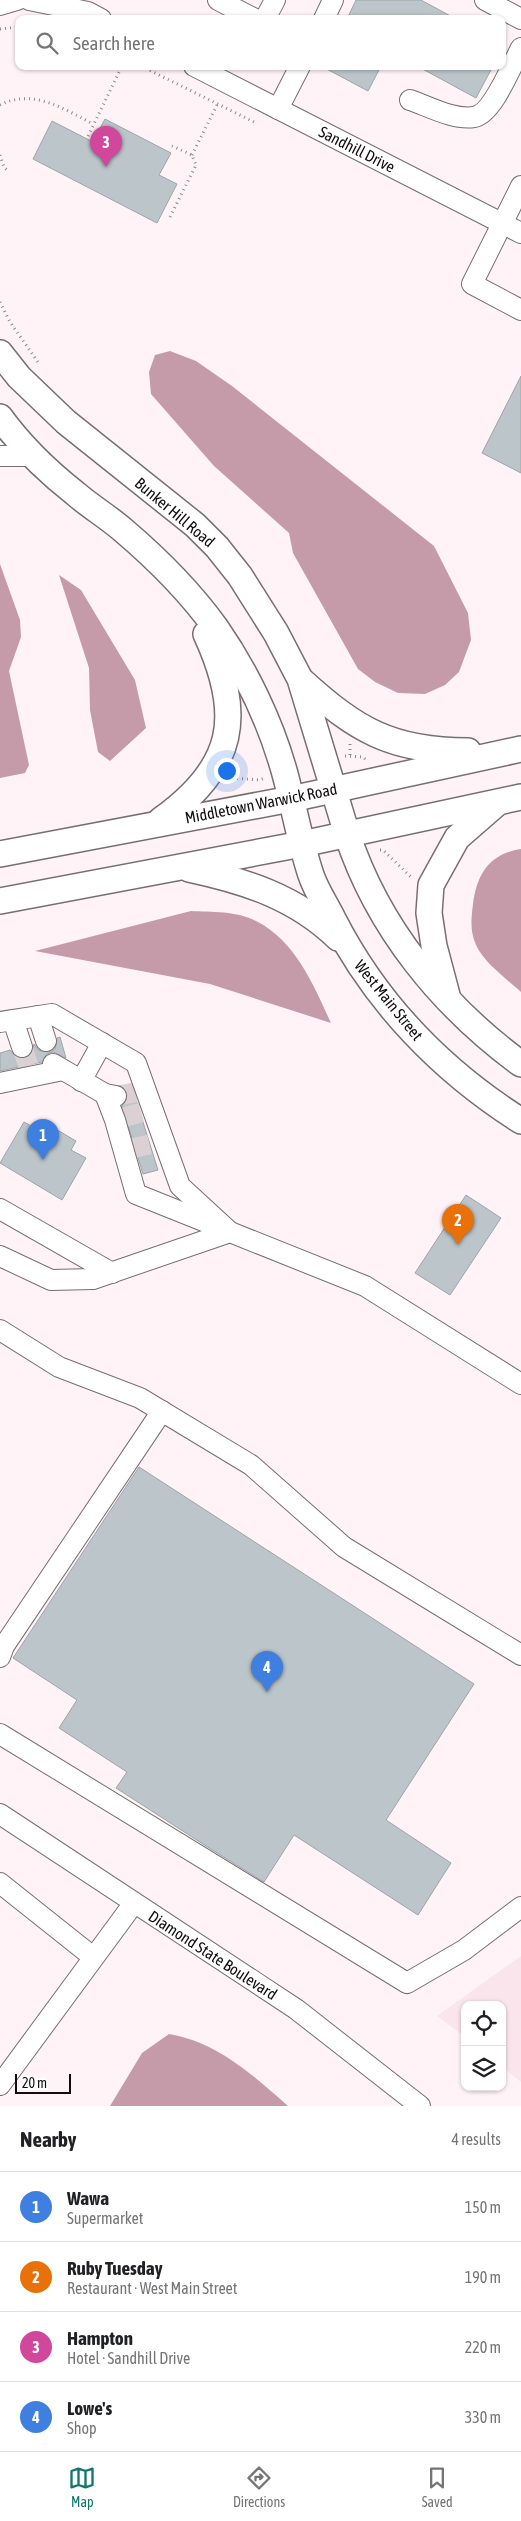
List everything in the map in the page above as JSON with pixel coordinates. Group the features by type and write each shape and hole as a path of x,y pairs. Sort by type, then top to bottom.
{"main road":[{"name":"Bunker Hill Road","path":"0,353 19,377 66,422 195,525 217,547 240,576 276,633 300,679 335,789"},
{"path":"0,417 35,456 76,494 122,529 180,586 214,626 238,662 267,724 285,773 302,844"},
{"path":"156,824 194,795 205,781 212,771 226,739 229,725 226,691 221,669 207,636 180,586"},
{"path":"300,679 341,715 358,727 384,739 409,746 442,751 517,750"},
{"name":"Middletown Warwick Road","path":"0,854 291,799 517,750"},
{"path":"335,789 346,834 373,898 411,956 450,1002 478,1030 521,1064"},
{"path":"0,901 176,866 302,844 509,800"},
{"path":"450,1002 434,946 429,913 431,885 457,838 509,800"},
{"name":"West Main Street","path":"302,844 311,877 347,947 392,1009 416,1036 467,1084 521,1121"},
{"path":"176,866 249,883 278,895 325,926 347,947"}],"street":[{"path":"0,5 17,0"},
{"path":"30,0 93,10"},
{"path":"218,0 247,15"},
{"path":"267,15 275,0"},
{"path":"326,15 333,0"},
{"path":"484,0 521,19"},
{"path":"410,100 454,115 474,117 488,109 521,48"},
{"name":"Sandhill Drive","path":"202,70 521,232"},
{"path":"278,109 298,70"},
{"path":"521,186 472,284 521,310"},
{"path":"0,456 35,456"},
{"path":"22,1047 7,1021 52,1014 136,1063 157,1142 180,1186 230,1232"},
{"path":"38,1016 46,1041"},
{"path":"81,1080 102,1043"},
{"path":"0,1084 31,1073 58,1067 110,1095 119,1119 136,1194 365,1286 521,1384"},
{"path":"0,1209 112,1273"},
{"path":"0,1256 51,1280 93,1279 230,1232"},
{"path":"0,1330 59,1367 140,1398 251,1465 344,1547 521,1655"},
{"path":"0,1657 4,1646 162,1411"},
{"path":"0,1734 407,1983 464,1950 521,1907"},
{"name":"Diamond State Boulevard","path":"0,1814 296,2010 420,2106"},
{"path":"0,1883 93,1957"},
{"path":"0,2085 134,1903"}],"path":[{"path":"0,29 15,27"},
{"path":"88,136 120,70"},
{"path":"149,70 254,122"},
{"path":"0,105 9,101 44,100 93,124"},
{"path":"170,216 196,165 192,154 217,104"},
{"path":"172,146 192,154"},
{"path":"0,155 4,167 8,171"},
{"path":"0,302 10,322 41,366"},
{"path":"342,757 350,755 363,757 368,764"},
{"path":"224,776 258,780 266,778"},
{"path":"376,850 383,850 414,880"}],"shaded area":[{"path":"170,351 196,361 232,386 434,546 468,613 471,640 459,672 445,685 425,694 398,693 375,682 358,669 293,553 289,533 214,466 151,394 149,372 155,355"},
{"path":"0,564 20,620 21,637 9,671 29,765 25,773 0,778"},
{"path":"59,575 81,590 135,680 146,728 110,761 98,752 90,710 89,668"},
{"path":"521,849 521,992 484,958 476,945 471,920 478,883 487,867 501,855"},
{"path":"191,911 225,913 251,918 271,931 283,941 302,966 318,994 331,1023 210,984 35,951"},
{"path":"521,1956 521,2082 506,2070 506,2001 461,2001 461,2034 437,2016"},
{"path":"169,2034 203,2044 219,2052 248,2072 288,2106 110,2106 142,2053"}],"building":[{"path":"356,0 421,0 449,15 349,15"},
{"path":"329,70 379,70 368,91"},
{"path":"424,70 491,70 476,98"},
{"path":"105,119 171,153 159,175 177,184 157,223 33,159 52,121 93,142"},
{"path":"521,376 521,473 482,453"},
{"path":"60,1037 66,1058 53,1052 47,1054 42,1062 0,1071 0,1053 10,1050 15,1056 25,1058 31,1054 34,1044 38,1050 49,1052 55,1049 57,1038"},
{"path":"131,1084 158,1170 143,1174 122,1106 128,1098 123,1086"},
{"path":"42,1121 76,1141 71,1150 86,1158 62,1200 0,1163 24,1122 37,1129"},
{"path":"466,1195 501,1218 450,1295 415,1273"},
{"path":"139,1467 474,1684 386,1820 451,1863 418,1915 294,1835 264,1882 206,1846 116,1788 127,1772 59,1728 77,1700 13,1658"}],"tunnel":[{"path":"22,1047 30,1070"},
{"path":"116,1096 137,1092"},
{"path":"122,1118 142,1112"},
{"path":"130,1149 151,1144"}],"place":[{"name":"Hampton","path":"106,167"},
{"name":"Wawa","path":"43,1160"},
{"name":"Ruby Tuesday","path":"458,1245"},
{"name":"Lowe's","path":"267,1692"}]}
